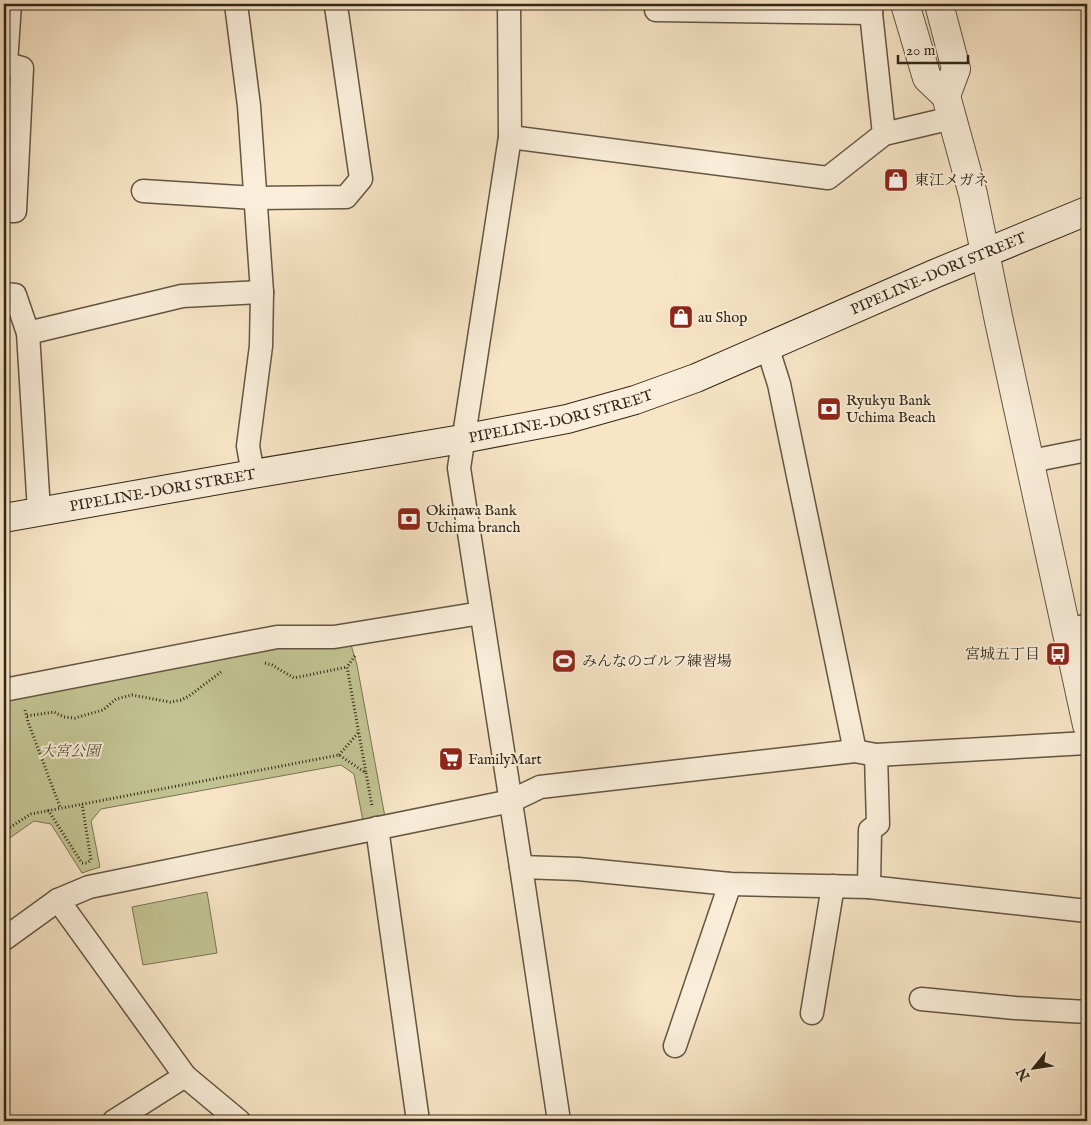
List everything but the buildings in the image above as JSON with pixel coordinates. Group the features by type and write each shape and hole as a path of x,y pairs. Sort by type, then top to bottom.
{"main road":[{"path":"905,4 926,78 949,107 973,194 1030,461 1077,628 1087,725"},
{"path":"939,4 956,69 949,107"},
{"name":"PIPELINE-DORI STREET","path":"4,518 253,474 462,440 567,419 634,400 696,378 1087,210"}],"street":[{"path":"4,211 15,211 22,68 5,63 10,4"},
{"path":"236,4 249,106 262,292 261,346 248,446 253,474"},
{"path":"509,4 510,137 458,468 559,1121"},
{"path":"143,191 255,198 346,197 360,179 336,6"},
{"path":"656,10 872,8 884,134"},
{"path":"510,137 828,178 884,134 949,107"},
{"path":"28,333 182,296 262,292"},
{"path":"4,294 15,295 28,333 38,512"},
{"path":"767,346 779,384 866,753 878,824 870,830 869,887"},
{"path":"1030,461 1087,450"},
{"path":"12,689 277,637 334,637 481,613"},
{"path":"4,939 58,900 92,886 511,801 540,787 866,753 1087,743"},
{"path":"377,828 418,1121"},
{"path":"521,866 578,868 730,884 869,887 1087,911"},
{"path":"675,1046 730,884"},
{"path":"812,1013 833,886"},
{"path":"58,900 186,1076 239,1121"},
{"path":"921,999 1016,1008 1087,1012"},
{"path":"114,1121 186,1076"}],"path":[{"path":"258,662 272,665 294,678 347,667 356,654 350,635"},
{"path":"347,667 377,828"},
{"path":"27,716 54,712 64,718 75,718 102,710 116,699 132,695 170,702 181,700 227,668"},
{"path":"12,689 27,716 60,808"},
{"path":"4,831 31,814 48,810 339,755 358,732"},
{"path":"339,755 366,773"},
{"path":"48,810 82,863 87,863 91,860 82,804"}],"green space":[{"name":"大宮公園","path":"302,642 351,645 357,665 385,817 363,821 354,774 341,765 101,809 91,821 100,867 82,873 51,824 34,821 4,842 4,696"},
{"path":"207,892 217,953 143,965 132,907"}],"place":[{"name":"東江メガネ","path":"896,180"},
{"name":"au Shop","path":"681,317"},
{"name":"Ryukyu Bank Uchima Beach","path":"829,409"},
{"name":"Okinawa Bank Uchima branch","path":"409,519"},
{"name":"宮城五丁目","path":"1058,654"},
{"name":"みんなのゴルフ練習場","path":"564,661"},
{"name":"FamilyMart","path":"451,759"}]}
